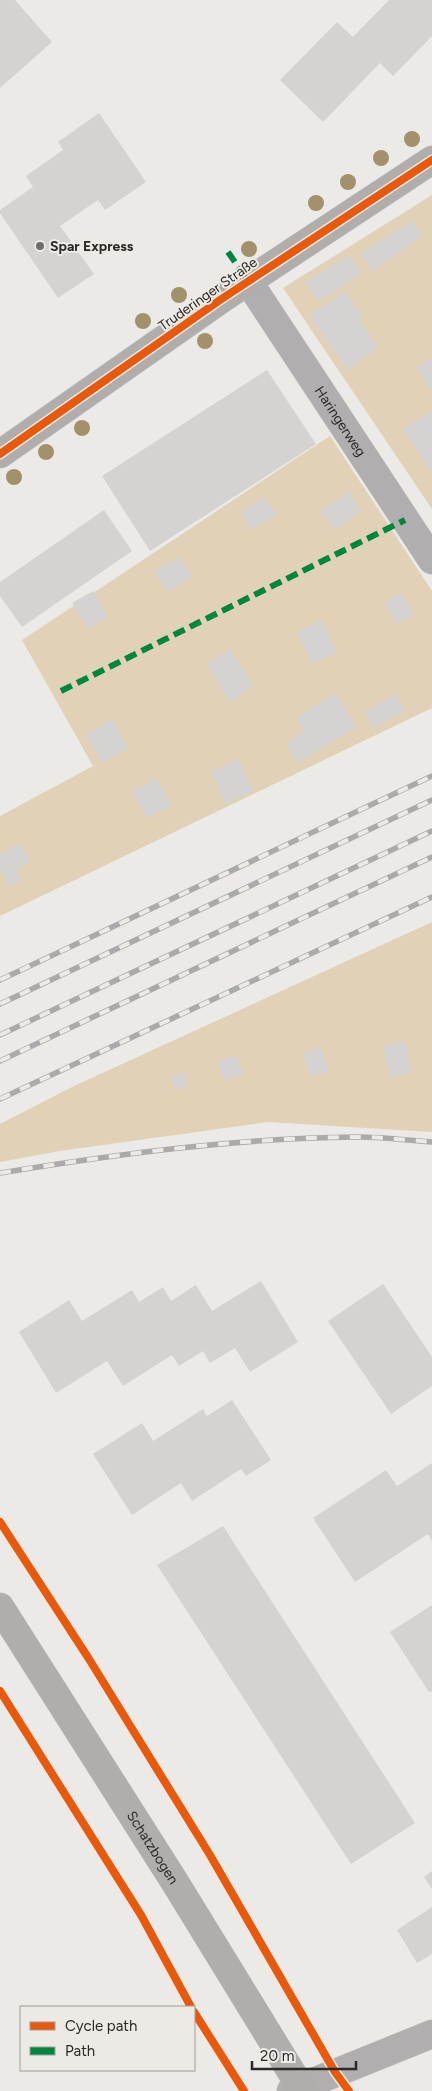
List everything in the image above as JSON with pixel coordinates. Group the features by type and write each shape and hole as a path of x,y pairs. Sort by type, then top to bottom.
{"main road":[{"name":"Truderinger Straße","path":"0,454 248,282 432,160"},
{"name":"Schatzbogen","path":"0,1607 176,1884 298,2090"}],"street":[{"name":"Haringerweg","path":"248,282 432,560"},
{"path":"298,2090 432,2034"}],"shaded area":[{"path":"432,195 432,509 283,288"},
{"path":"330,436 432,591 432,708 0,916 0,816 93,766 22,640"},
{"path":"432,922 432,1132 268,1122 60,1151 0,1162 0,1124 74,1086"}],"building":[{"path":"0,0 15,0 52,42 0,88"},
{"path":"389,0 432,0 432,36 393,76 380,63 323,122 280,80 337,22 353,37"},
{"path":"99,113 146,182 105,210 98,200 60,226 94,274 58,298 0,213 0,210 33,187 26,176 63,150 58,142"},
{"path":"412,220 423,236 373,271 361,254"},
{"path":"349,255 361,274 317,302 305,283"},
{"path":"345,291 363,317 359,320 378,347 347,370 309,315"},
{"path":"432,358 432,392 416,368"},
{"path":"267,370 316,444 150,551 102,476"},
{"path":"432,410 432,475 403,429"},
{"path":"348,491 361,511 334,530 320,511"},
{"path":"265,497 276,515 251,530 240,512"},
{"path":"104,510 132,551 22,627 0,596 0,582"},
{"path":"180,557 192,577 167,592 154,571"},
{"path":"93,591 108,617 87,629 72,603"},
{"path":"401,593 414,615 396,624 384,602"},
{"path":"321,620 337,652 312,664 297,632"},
{"path":"230,649 253,686 230,702 206,664"},
{"path":"336,693 356,727 297,763 286,743 304,732 296,717"},
{"path":"396,694 405,711 373,728 364,712"},
{"path":"112,719 128,749 102,763 86,734"},
{"path":"238,759 253,791 226,804 211,772"},
{"path":"156,778 171,805 147,818 132,792"},
{"path":"20,843 30,862 16,869 21,880 9,886 0,869 0,854"},
{"path":"405,1041 411,1072 390,1077 383,1046"},
{"path":"321,1047 329,1071 311,1077 303,1053"},
{"path":"236,1055 243,1074 224,1080 218,1061"},
{"path":"185,1072 188,1086 174,1090 171,1076"},
{"path":"261,1281 298,1342 250,1372 235,1348 210,1363 203,1351 179,1366 172,1355 123,1386 107,1361 56,1393 19,1332 69,1300 82,1321 132,1290 139,1302 163,1287 171,1301 196,1285 212,1311"},
{"path":"383,1284 432,1357 432,1386 391,1414 328,1321"},
{"path":"232,1400 271,1460 246,1476 241,1469 192,1501 181,1483 132,1515 93,1454 142,1423 153,1441 203,1409 207,1416"},
{"path":"432,1463 432,1541 428,1534 355,1582 313,1518 386,1470 397,1486"},
{"path":"223,1526 415,1823 351,1864 157,1565"},
{"path":"432,1605 432,1691 429,1692 390,1632"},
{"path":"432,1871 432,1889 424,1877"},
{"path":"432,1907 432,1954 417,1963 397,1930"}],"railway":[{"path":"0,980 432,776"},
{"path":"0,1004 432,800"},
{"path":"0,1035 432,831"},
{"path":"0,1061 432,857"},
{"path":"0,1099 432,897"},
{"path":"0,1173 178,1148 267,1140 356,1137 432,1142"}],"marked path":[{"path":"228,252 248,281"},
{"path":"61,691 405,520"}],"cycle path":[{"path":"0,454 220,300 432,160"},
{"path":"0,1522 89,1659 210,1855 335,2072 349,2091"},
{"path":"0,1691 141,1915 190,2006"},
{"path":"195,2014 244,2091"}],"place":[{"name":"Spar Express","path":"40,246"}]}
